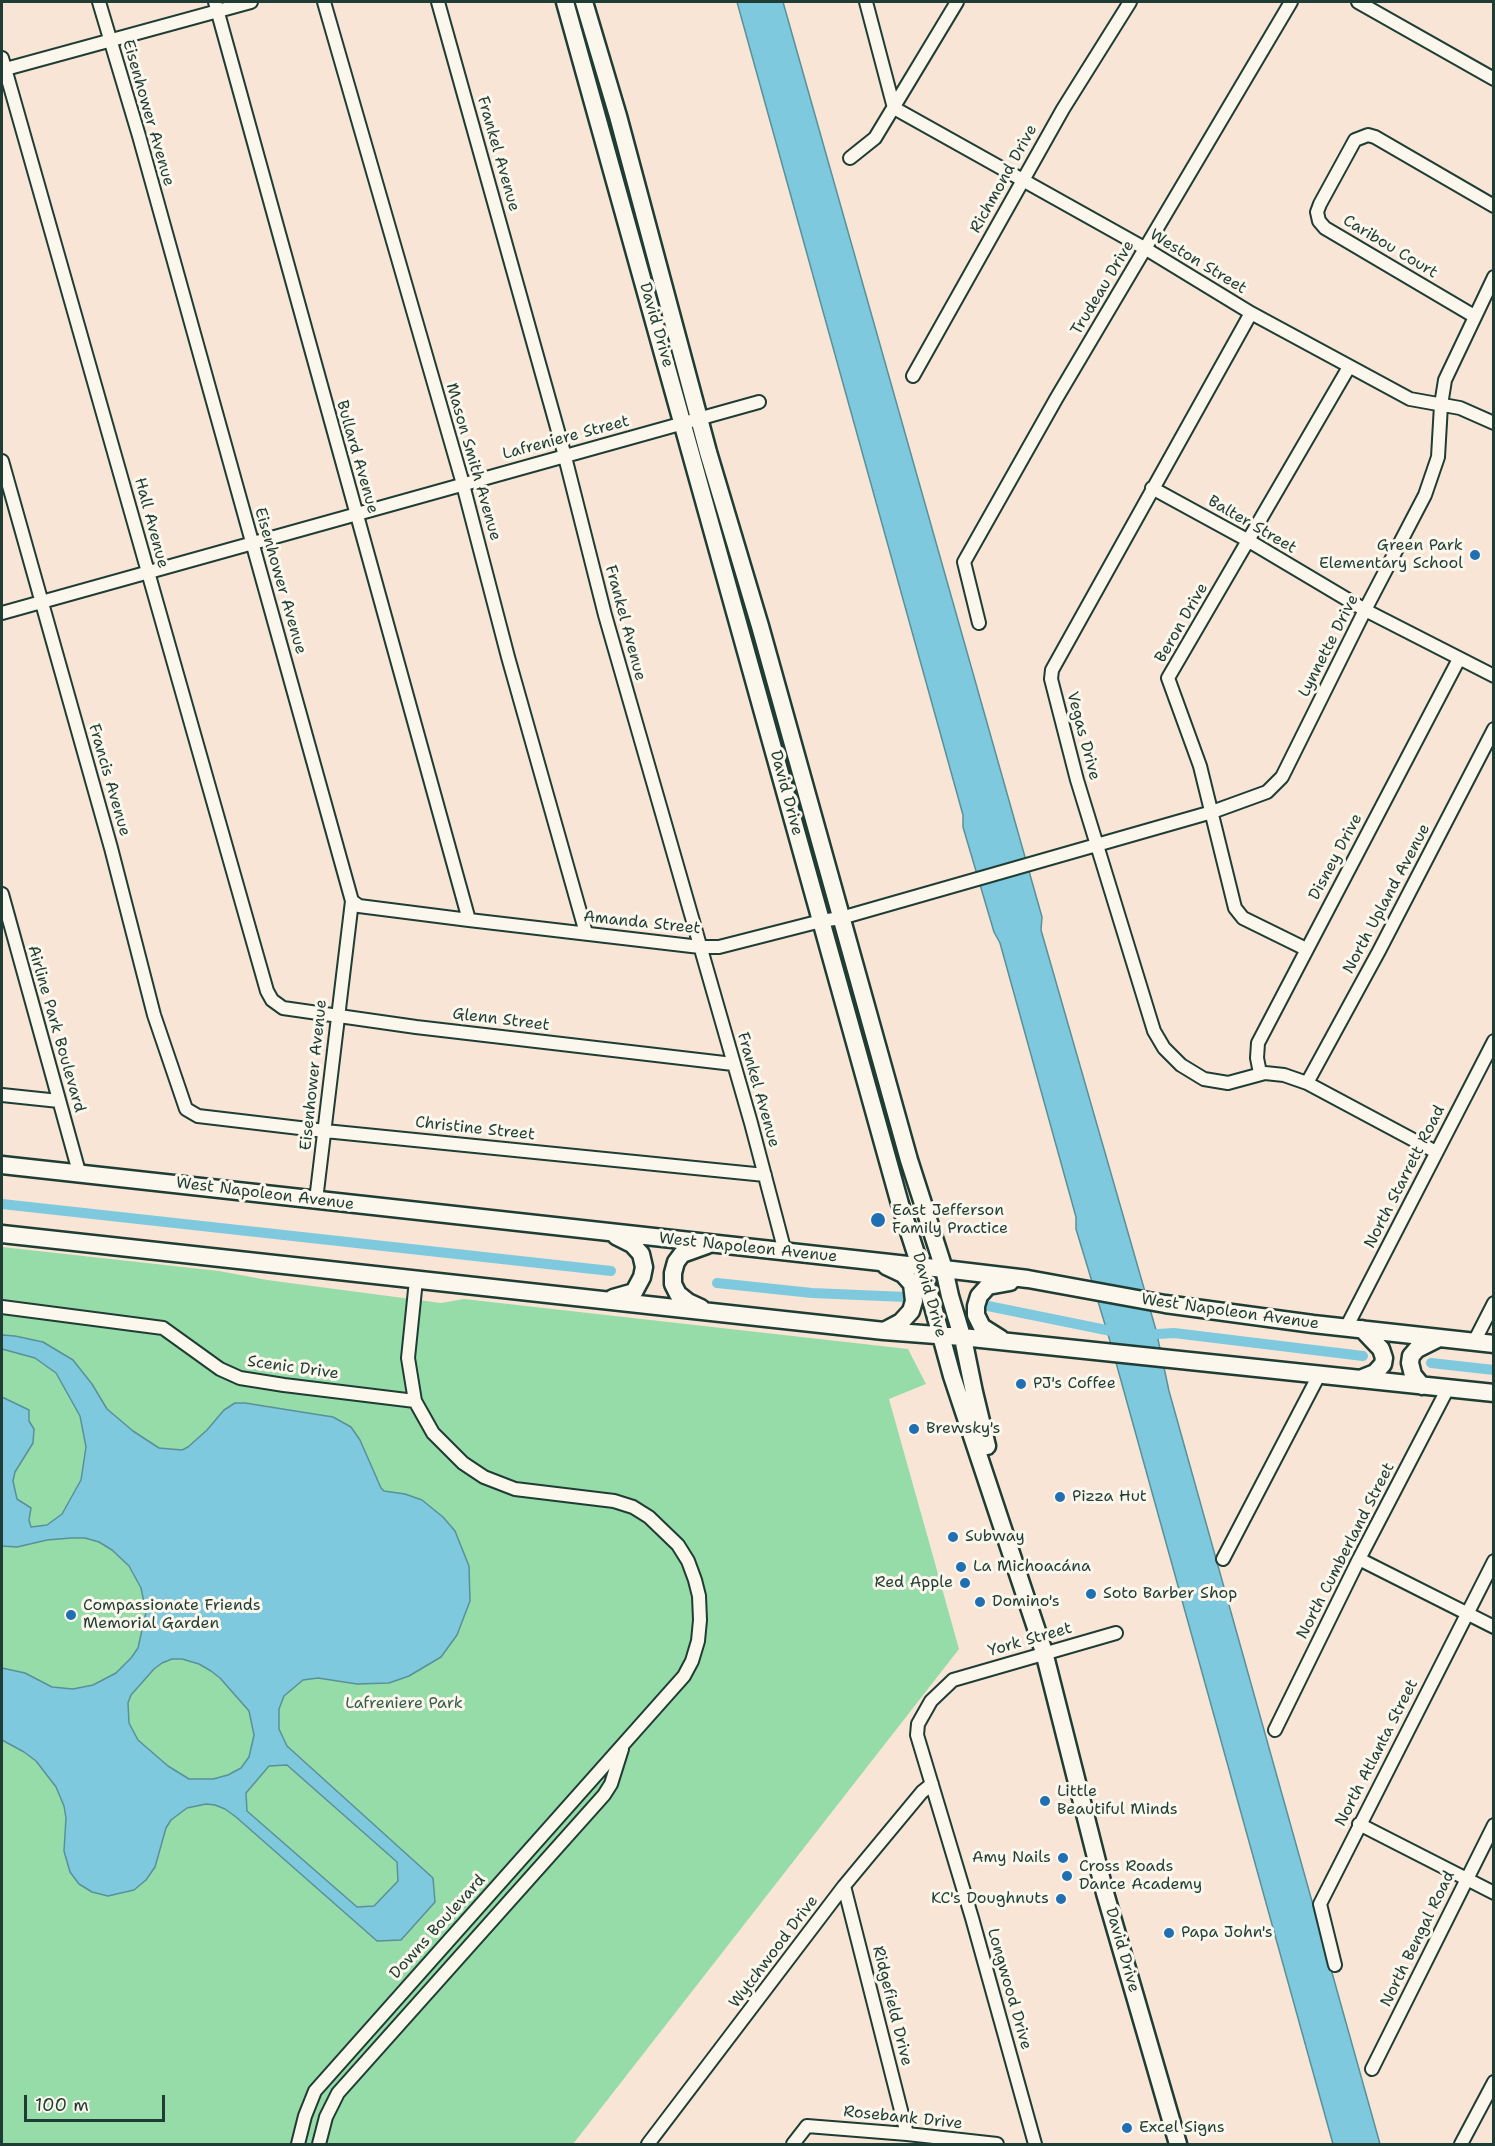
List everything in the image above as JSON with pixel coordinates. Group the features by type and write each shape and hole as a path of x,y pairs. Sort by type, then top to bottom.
{"main road":[{"name":"David Drive","path":"565,2 691,421 771,664 909,1160 945,1269 1022,1580"},
{"name":"David Drive","path":"584,2 618,116 752,669 821,921 900,1204 921,1266 952,1376 1022,1580 1044,1652 1105,1893 1179,2145"},
{"path":"752,669 771,664"},
{"name":"West Napoleon Avenue","path":"2,1165 921,1266 1028,1279 1165,1304 1354,1329 1494,1344"},
{"path":"603,1300 634,1292 639,1285 644,1267 641,1254 632,1244 608,1233"},
{"path":"2,1234 884,1331 962,1337 1494,1393"},
{"path":"709,1311 688,1302 678,1294 673,1284 673,1273 676,1262 682,1254 711,1244"},
{"path":"879,1263 903,1274 912,1284 914,1301 911,1311 901,1322 884,1331"},
{"path":"1007,1342 993,1336 982,1327 976,1316 979,1296 988,1286 1028,1279"},
{"path":"1354,1329 1381,1349 1384,1358 1383,1364 1375,1373 1359,1379"},
{"path":"1422,1386 1413,1375 1411,1356 1418,1349 1440,1338"}],"street":[{"name":"Eisenhower Avenue","path":"99,2 139,136 352,901 316,1200"},
{"path":"3,66 110,39 217,6 251,2"},
{"name":"Mason Smith Avenue","path":"324,2 463,483 508,657 586,933"},
{"name":"Frankel Avenue","path":"438,2 564,455 605,615 785,1252"},
{"path":"866,2 894,108"},
{"path":"850,158 875,138 957,2"},
{"name":"Richmond Drive","path":"913,376 1063,109 1130,2"},
{"name":"Trudeau Drive","path":"979,623 964,562 1056,399 1291,2"},
{"path":"1358,2 1494,79"},
{"name":"Bullard Avenue","path":"217,6 469,920"},
{"name":"Hall Avenue","path":"3,66 270,997"},
{"name":"Weston Street","path":"894,108 1146,249 1251,313 1410,399 1460,408 1494,423"},
{"name":"Caribou Court","path":"1474,316 1325,228 1319,221 1317,212 1355,140 1368,135 1494,206"},
{"name":"Lynnette Drive","path":"1028,865 1212,812 1267,792 1282,777 1425,495 1438,457 1441,405 1446,374 1494,277"},
{"name":"Vegas Drive","path":"1251,313 1052,670 1051,679 1077,780 1154,1031 1164,1048 1181,1065 1204,1079 1228,1083 1260,1073 1284,1075 1307,1083 1436,1152"},
{"name":"Beron Drive","path":"1306,949 1243,918 1235,908 1200,766 1168,678 1349,366"},
{"name":"Lafreniere Street","path":"2,613 759,402"},
{"name":"Francis Avenue","path":"2,461 111,848 154,1016 185,1108"},
{"name":"Balter Street","path":"1152,488 1249,541 1365,610 1494,676"},
{"name":"Disney Drive","path":"1260,1073 1257,1043 1458,658"},
{"name":"North Upland Avenue","path":"1307,1083 1379,951 1494,729"},
{"name":"Amanda Street","path":"352,901 359,906 469,920 700,947 719,947 841,918 1028,865"},
{"name":"Airline Park Boulevard","path":"2,894 79,1173"},
{"name":"Glenn Street","path":"270,997 283,1008 416,1027 733,1064"},
{"name":"North Starrett Road","path":"1354,1329 1436,1152 1494,1041"},
{"path":"2,1095 59,1101"},
{"name":"Christine Street","path":"185,1108 198,1116 325,1131 765,1175"},
{"name":"Downs Boulevard","path":"298,2145 305,2116 315,2091 684,1676 692,1661 698,1641 699,1596 692,1571 678,1545 648,1516 633,1507 614,1501 515,1489 484,1477 463,1462 435,1436 415,1401 408,1358 416,1280"},
{"path":"1474,1342 1494,1303"},
{"name":"Scenic Drive","path":"2,1307 163,1328 220,1369 240,1378 284,1386 415,1401"},
{"path":"1224,1559 1319,1375"},
{"name":"North Cumberland Street","path":"1275,1730 1359,1559 1448,1388"},
{"path":"1359,1559 1494,1627"},
{"name":"North Atlanta Street","path":"1335,1965 1320,1904 1494,1561"},
{"name":"York Street","path":"953,1680 1116,1633"},
{"name":"Longwood Drive","path":"953,1680 931,1701 918,1724 917,1735 972,1918 1035,2145"},
{"name":"Downs Boulevard","path":"319,2145 326,2117 338,2093 604,1795 611,1784 624,1745"},
{"name":"Wytchwood Drive","path":"648,2145 844,1886 922,1792 932,1784"},
{"path":"1359,1824 1494,1893"},
{"name":"North Bengal Road","path":"1372,2069 1494,1825"},
{"name":"Ridgefield Drive","path":"844,1886 907,2134"},
{"path":"1461,2145 1494,2082"},
{"name":"Rosebank Drive","path":"793,2145 807,2126 907,2134 997,2145"}],"green space":[{"name":"Lafreniere Park","path":"2,1247 219,1271 267,1280 441,1303 464,1299 908,1349 926,1384 889,1399 959,1649 573,2144 2,2144"}],"water":[{"path":"737,2 783,2 1042,917 1041,930 1156,1330 1169,1391 1380,2144 1333,2144 1110,1341 1076,1229 1076,1217 1000,943 994,932 963,827 963,815"},
{"path":"2,1335 15,1336 43,1342 73,1360 92,1384 107,1409 133,1431 159,1448 182,1450 188,1447 224,1410 235,1403 333,1417 351,1427 360,1440 384,1491 405,1494 422,1500 443,1517 455,1531 469,1566 470,1601 457,1635 441,1657 409,1676 389,1683 357,1684 318,1678 303,1680 284,1696 279,1709 279,1729 287,1746 433,1878 435,1902 401,1940 377,1941 236,1817 215,1805 206,1804 187,1808 171,1820 166,1828 155,1867 146,1880 134,1890 108,1896 92,1892 79,1884 70,1872 64,1851 66,1818 56,1787 36,1761 2,1740 2,1668 25,1673 52,1687 73,1689 93,1685 116,1673 131,1658 138,1648 146,1612 141,1588 129,1566 112,1550 99,1542 85,1538 71,1538 47,1540 17,1547 2,1546 2,1397 29,1410 29,1421 34,1429 33,1443 15,1472 13,1481 17,1499 31,1508 29,1520 31,1527 47,1525 62,1514 81,1480 86,1447 80,1416 56,1373 35,1358 2,1349","holes":["172,1659 182,1659 199,1664 211,1671 249,1711 254,1735 249,1757 241,1768 213,1779 189,1779 168,1766 138,1740 129,1723 128,1703 131,1695 154,1669","287,1765 397,1862 398,1881 374,1906 357,1907 247,1811 246,1793 269,1766"]}],"waterway":[{"path":"2,1204 611,1271"},
{"path":"717,1283 812,1293 906,1297"},
{"path":"983,1305 1121,1333"},
{"path":"1142,1335 1174,1333 1363,1356"},
{"path":"1431,1363 1494,1370"}],"place":[{"name":"Green Park Elementary School","path":"1475,555"},
{"name":"East Jefferson Family Practice","path":"878,1220"},
{"name":"PJ's Coffee","path":"1021,1384"},
{"name":"Brewsky's","path":"914,1429"},
{"name":"Pizza Hut","path":"1060,1497"},
{"name":"Subway","path":"953,1537"},
{"name":"La Michoacána","path":"961,1567"},
{"name":"Red Apple","path":"965,1583"},
{"name":"Soto Barber Shop","path":"1091,1594"},
{"name":"Domino's","path":"980,1602"},
{"name":"Compassionate Friends Memorial Garden","path":"71,1615"},
{"name":"Little Beautiful Minds","path":"1045,1801"},
{"name":"Amy Nails","path":"1063,1858"},
{"name":"Cross Roads Dance Academy","path":"1067,1876"},
{"name":"KC's Doughnuts","path":"1061,1899"},
{"name":"Papa John's","path":"1169,1933"},
{"name":"Excel Signs","path":"1127,2128"}]}
